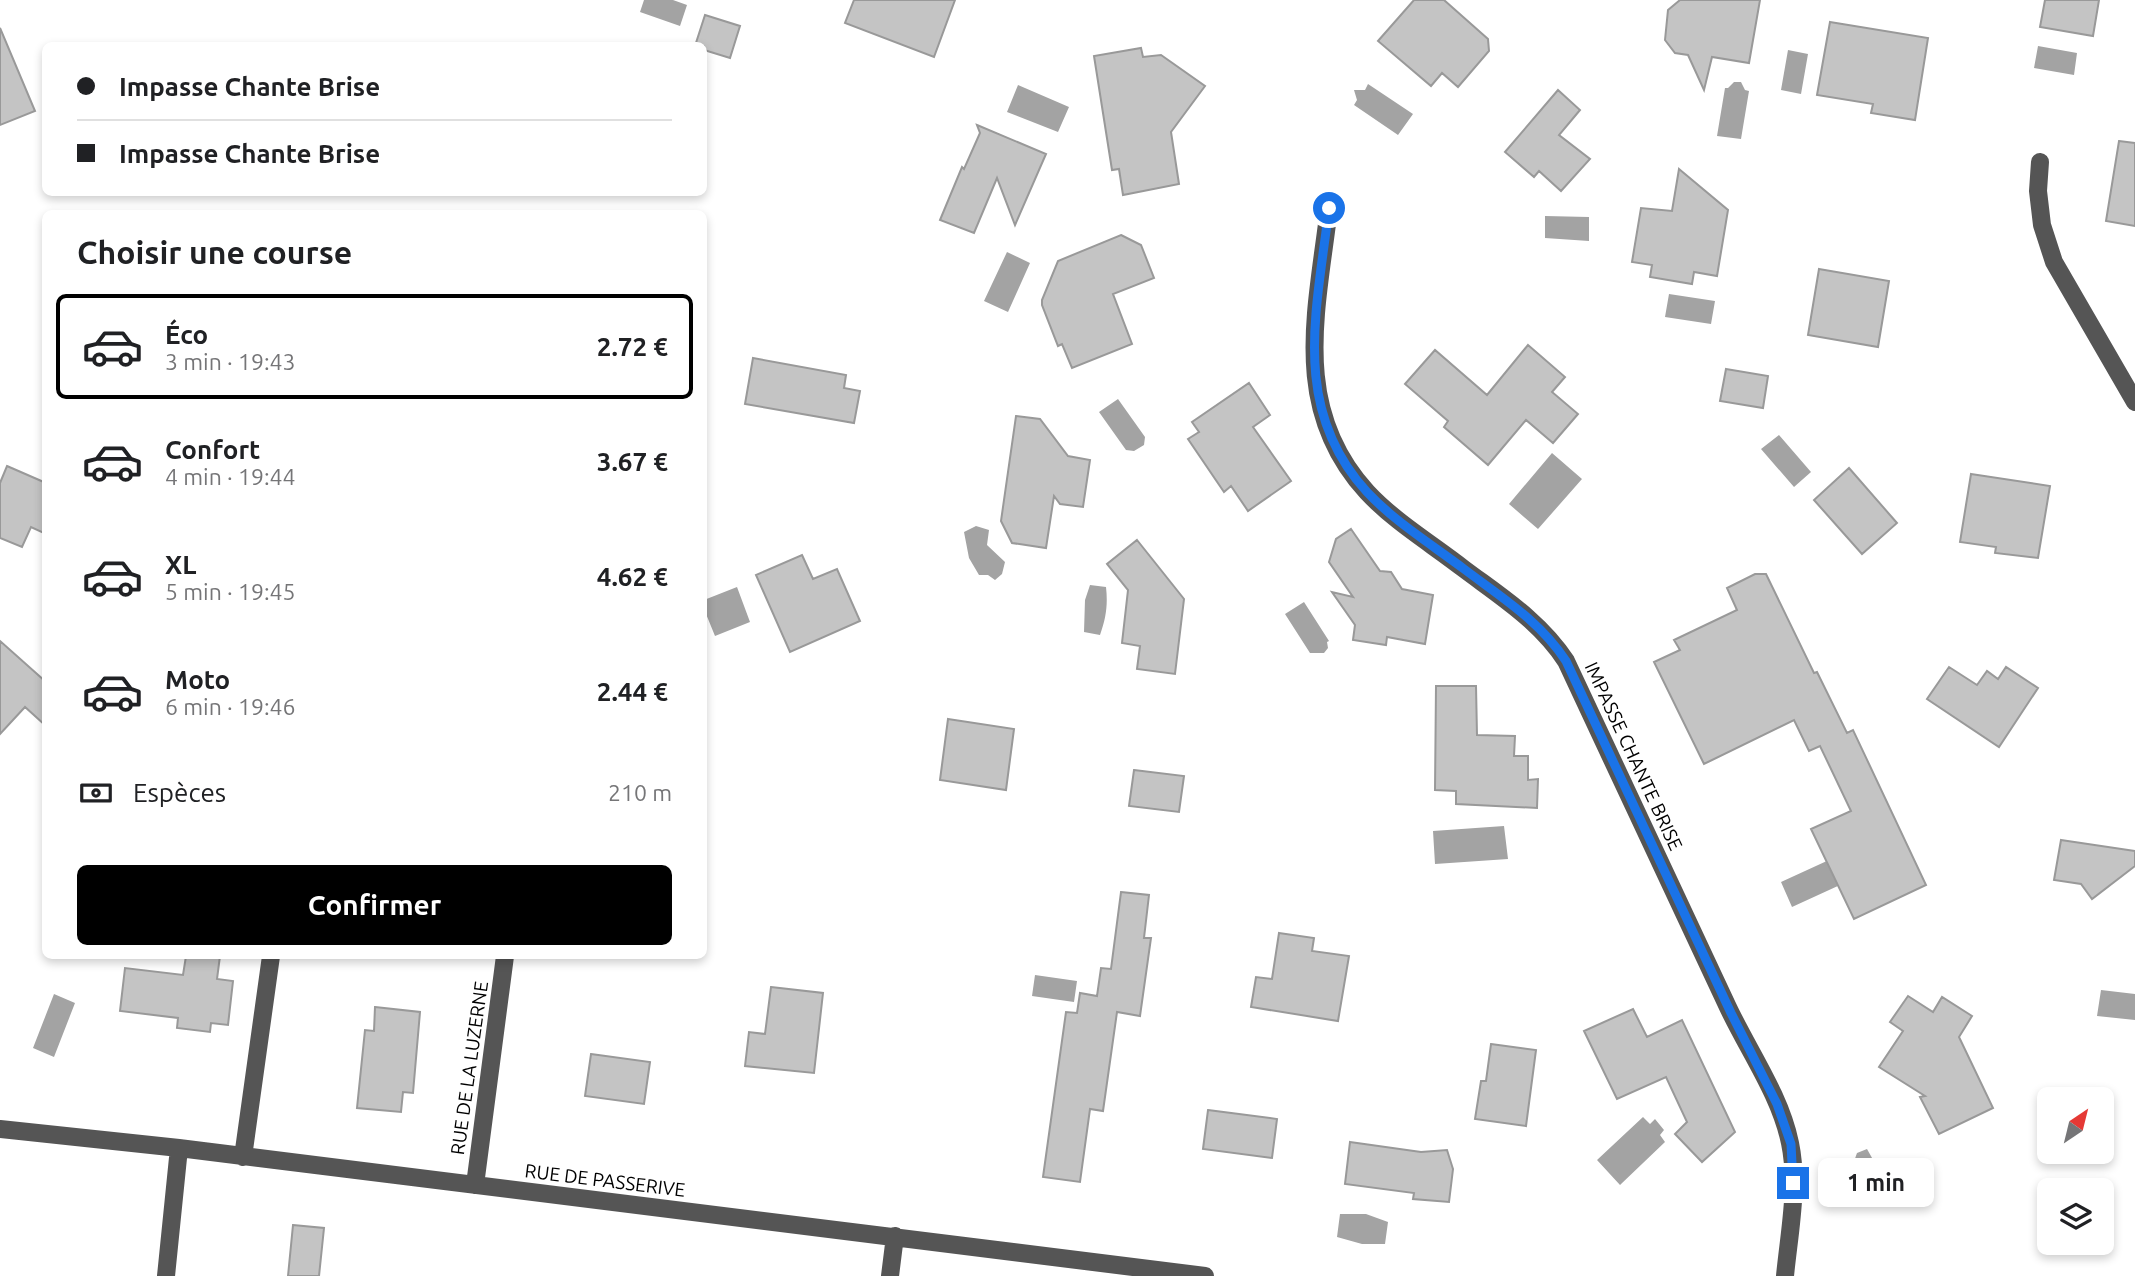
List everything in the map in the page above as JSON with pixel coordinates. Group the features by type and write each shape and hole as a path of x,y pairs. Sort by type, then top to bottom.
{"street":[{"path":"2040,162 2038,191 2042,225 2054,262 2135,402"},
{"name":"IMPASSE CHANTE BRISE","path":"1329,208 1315,321 1314,360 1316,388 1328,433 1350,472 1369,494 1391,514 1526,615 1555,643 1566,661 1785,1125 1791,1144 1793,1183 1785,1276"},
{"path":"243,1157 271,959"},
{"name":"RUE DE LA LUZERNE","path":"475,1185 505,959"},
{"name":"RUE DE PASSERIVE","path":"0,1129 179,1148 1205,1276"},
{"path":"166,1276 179,1148"},
{"path":"890,1276 895,1236"}],"shaded area":[{"path":"644,0 673,0 687,5 680,26 640,12"},
{"path":"2038,46 2077,53 2074,75 2034,68"},
{"path":"1788,50 1808,54 1801,94 1781,90"},
{"path":"1734,82 1741,82 1745,90 1749,91 1741,139 1717,136 1725,88"},
{"path":"1368,84 1413,114 1398,135 1354,105 1357,100 1354,90 1365,90"},
{"path":"1018,85 1069,107 1058,132 1007,112"},
{"path":"1545,216 1589,217 1589,241 1545,238"},
{"path":"1007,252 1030,263 1008,312 984,301"},
{"path":"1669,294 1715,301 1711,324 1665,317"},
{"path":"1118,399 1145,437 1144,445 1134,451 1126,450 1099,412"},
{"path":"1779,435 1811,472 1794,487 1761,449"},
{"path":"1552,453 1582,479 1538,529 1509,504"},
{"path":"976,526 989,530 987,545 1005,562 1002,574 995,580 988,575 979,575 969,558 964,532"},
{"path":"1090,585 1106,587 1106,611 1100,635 1084,632 1085,600"},
{"path":"737,587 750,622 715,636 707,616 707,599"},
{"path":"1304,602 1329,641 1324,653 1310,653 1285,614"},
{"path":"1504,826 1508,859 1435,864 1433,831"},
{"path":"1829,860 1840,885 1792,907 1781,882"},
{"path":"1035,975 1077,981 1074,1002 1032,996"},
{"path":"2101,990 2135,994 2135,1020 2097,1016"},
{"path":"54,994 75,1003 54,1057 33,1048"},
{"path":"1643,1117 1650,1124 1655,1119 1664,1130 1660,1135 1665,1142 1620,1185 1597,1160"},
{"path":"1867,1149 1876,1165 1874,1177 1877,1192 1861,1202 1848,1178 1857,1153"},
{"path":"1340,1214 1366,1214 1388,1222 1385,1244 1362,1244 1337,1237"}],"building":[{"path":"854,0 955,0 934,57 845,23"},
{"path":"1414,0 1444,0 1488,39 1489,51 1458,87 1442,73 1431,86 1378,41"},
{"path":"1680,0 1760,0 1749,63 1712,57 1704,90 1688,55 1675,53 1665,40 1668,10"},
{"path":"2045,0 2099,0 2093,36 2040,27"},
{"path":"705,15 740,26 730,58 707,51 707,42 696,42"},
{"path":"1830,22 1928,38 1915,120 1871,113 1873,104 1817,95"},
{"path":"0,28 35,111 0,125"},
{"path":"1141,48 1143,57 1161,55 1205,86 1171,132 1179,184 1123,195 1119,169 1112,170 1094,56"},
{"path":"1558,90 1580,110 1559,135 1590,159 1561,191 1539,171 1534,177 1505,152"},
{"path":"977,125 1046,154 1015,225 997,178 974,233 940,220 962,167 964,169 980,133"},
{"path":"2119,141 2135,143 2135,226 2106,221"},
{"path":"1679,169 1728,210 1717,276 1694,272 1692,284 1650,277 1652,265 1632,262 1641,208 1672,211"},
{"path":"1121,235 1141,245 1154,278 1113,294 1132,344 1072,368 1062,344 1058,346 1042,300 1058,261"},
{"path":"1819,269 1889,281 1878,347 1808,335"},
{"path":"1528,345 1565,377 1552,392 1578,414 1553,443 1526,420 1488,465 1444,427 1448,421 1405,384 1435,350 1487,395"},
{"path":"753,358 846,375 844,388 860,391 854,423 745,404"},
{"path":"1726,369 1768,376 1763,408 1720,401"},
{"path":"1249,383 1270,415 1253,427 1291,481 1248,511 1231,486 1224,492 1188,439 1199,432 1192,422"},
{"path":"1016,416 1040,419 1068,456 1090,460 1083,507 1060,504 1054,496 1046,548 1012,543 1001,521"},
{"path":"7,466 42,481 42,532 31,527 22,547 0,538 0,483"},
{"path":"1849,468 1897,523 1862,554 1814,500"},
{"path":"1971,474 2050,486 2038,558 1995,553 1996,547 1960,542"},
{"path":"1351,529 1380,571 1391,572 1402,589 1433,595 1425,644 1387,637 1386,645 1353,640 1355,625 1332,592 1353,597 1329,562 1336,539"},
{"path":"1137,540 1184,599 1175,674 1137,669 1140,646 1122,643 1128,590 1107,564"},
{"path":"802,555 813,579 837,569 860,621 790,652 756,575"},
{"path":"1755,574 1766,574 1814,673 1817,672 1847,733 1853,730 1926,885 1854,919 1811,829 1851,811 1820,746 1809,751 1794,720 1704,764 1654,662 1680,650 1674,640 1737,610 1727,588"},
{"path":"0,641 42,678 42,722 25,707 0,734"},
{"path":"1949,667 1977,685 1987,671 1998,679 2006,667 2038,688 1999,747 1927,699"},
{"path":"1436,686 1476,686 1477,735 1515,736 1514,756 1528,756 1528,780 1538,779 1537,808 1456,804 1456,791 1435,790"},
{"path":"948,719 1014,729 1006,790 940,780"},
{"path":"1134,770 1184,776 1179,812 1129,806"},
{"path":"2061,840 2135,851 2135,866 2092,899 2081,884 2054,880"},
{"path":"1121,892 1149,895 1144,938 1151,938 1140,1016 1117,1012 1103,1111 1090,1109 1080,1182 1043,1177 1066,1012 1077,1013 1080,993 1097,996 1101,968 1111,969"},
{"path":"1279,933 1314,938 1312,951 1349,956 1338,1021 1251,1007 1256,977 1272,979"},
{"path":"186,959 220,959 217,979 233,981 228,1025 211,1023 210,1032 177,1028 178,1018 120,1011 125,968 183,975"},
{"path":"771,987 823,993 814,1073 745,1066 749,1032 765,1034"},
{"path":"1908,996 1933,1012 1942,997 1972,1016 1959,1037 1993,1108 1939,1134 1920,1097 1925,1096 1879,1067 1903,1031 1890,1022"},
{"path":"375,1007 420,1012 413,1093 403,1092 401,1112 357,1108 365,1030 374,1031"},
{"path":"1633,1009 1647,1037 1682,1020 1735,1132 1702,1162 1675,1134 1687,1122 1666,1077 1617,1099 1584,1031"},
{"path":"1491,1044 1536,1050 1526,1126 1475,1119 1481,1081 1486,1081"},
{"path":"591,1054 650,1062 644,1104 585,1096"},
{"path":"1208,1110 1277,1119 1272,1158 1203,1149"},
{"path":"1350,1142 1421,1152 1447,1150 1453,1169 1449,1202 1413,1199 1414,1193 1345,1184"},
{"path":"293,1225 324,1228 319,1276 288,1276"}],"route":[{"path":"1329,208 1315,321 1314,360 1316,388 1328,433 1350,472 1369,494 1391,514 1526,615 1555,643 1566,661 1731,1013 1777,1104 1791,1144 1793,1183"}]}
